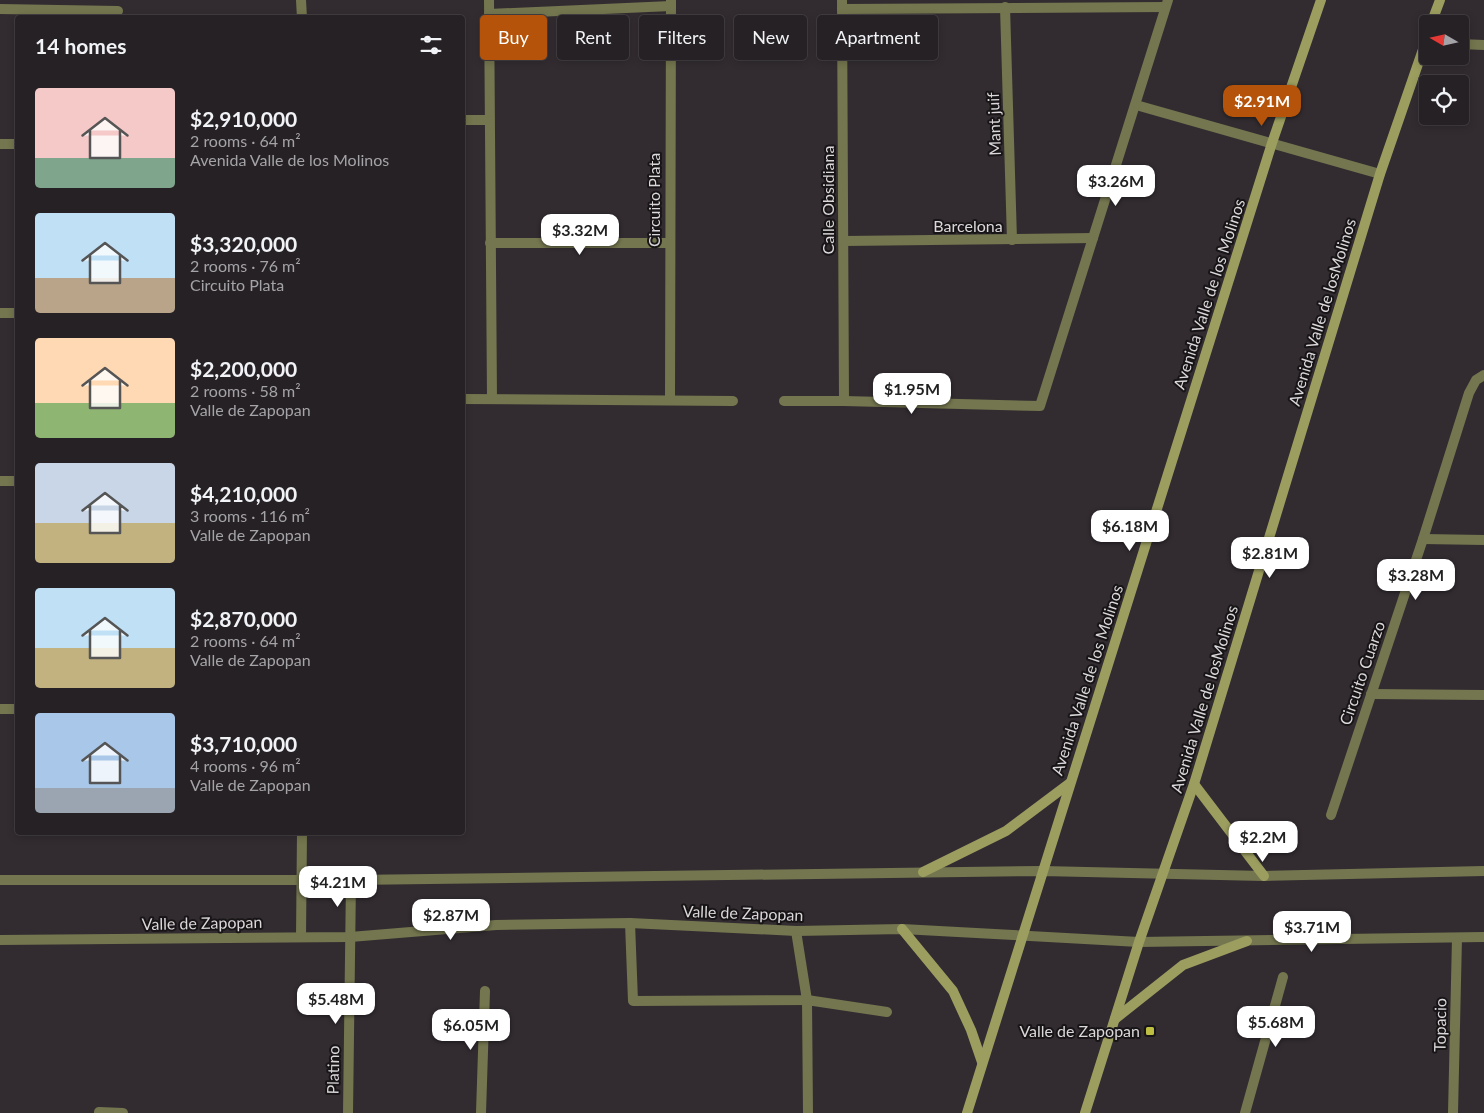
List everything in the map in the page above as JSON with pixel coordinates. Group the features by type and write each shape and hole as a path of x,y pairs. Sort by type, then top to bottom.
{"street":[{"path":"0,9 119,14 119,0"},
{"path":"302,0 302,15"},
{"path":"489,0 488,120 492,399"},
{"name":"Avenida Valle de los Molinos","path":"966,1113 1272,143 1321,0"},
{"path":"1434,15 1440,0"},
{"path":"489,14 671,3"},
{"name":"Circuito Plata","path":"670,400 671,3"},
{"path":"784,401 844,400 1040,406 1167,4 1006,7 842,4"},
{"name":"Calle Obsidiana","path":"842,4 844,400"},
{"name":"Mant juif","path":"1006,7 1012,240"},
{"path":"1469,44 1484,45"},
{"name":"Avenida Valle de losMolinos","path":"1085,1113 1139,942 1194,784 1380,174 1419,63"},
{"path":"1136,105 1380,174"},
{"path":"465,120 488,120"},
{"path":"0,144 15,144"},
{"name":"Barcelona","path":"844,241 1093,238"},
{"path":"490,244 669,243"},
{"path":"0,313 15,313"},
{"name":"Circuito Cuarzo","path":"1331,815 1423,540 1469,393 1476,380 1484,375"},
{"path":"465,399 733,401"},
{"path":"0,481 15,481"},
{"path":"1423,540 1484,540"},
{"path":"1371,694 1484,695"},
{"path":"0,709 15,709"},
{"path":"923,872 1006,831 1070,782"},
{"path":"1194,784 1264,876"},
{"path":"301,937 302,835"},
{"path":"0,880 302,881 1042,871 1264,876 1484,871"},
{"name":"Platino","path":"348,1113 351,880"},
{"path":"630,923 633,1001 807,1000 887,1012"},
{"name":"Valle de Zapopan","path":"0,940 350,937 496,925 630,923 796,931 902,928 1139,942 1484,937"},
{"path":"902,928 953,991 971,1030 982,1062"},
{"path":"796,931 807,1000 808,1113"},
{"name":"Topacio","path":"1453,1113 1457,938"},
{"path":"1114,1020 1183,965 1247,941"},
{"path":"1245,1113 1283,977"},
{"path":"481,1113 485,991"},
{"path":"99,1112 123,1113"}],"place":[{"name":"Valle de Zapopan","path":"1150,1031"}]}
